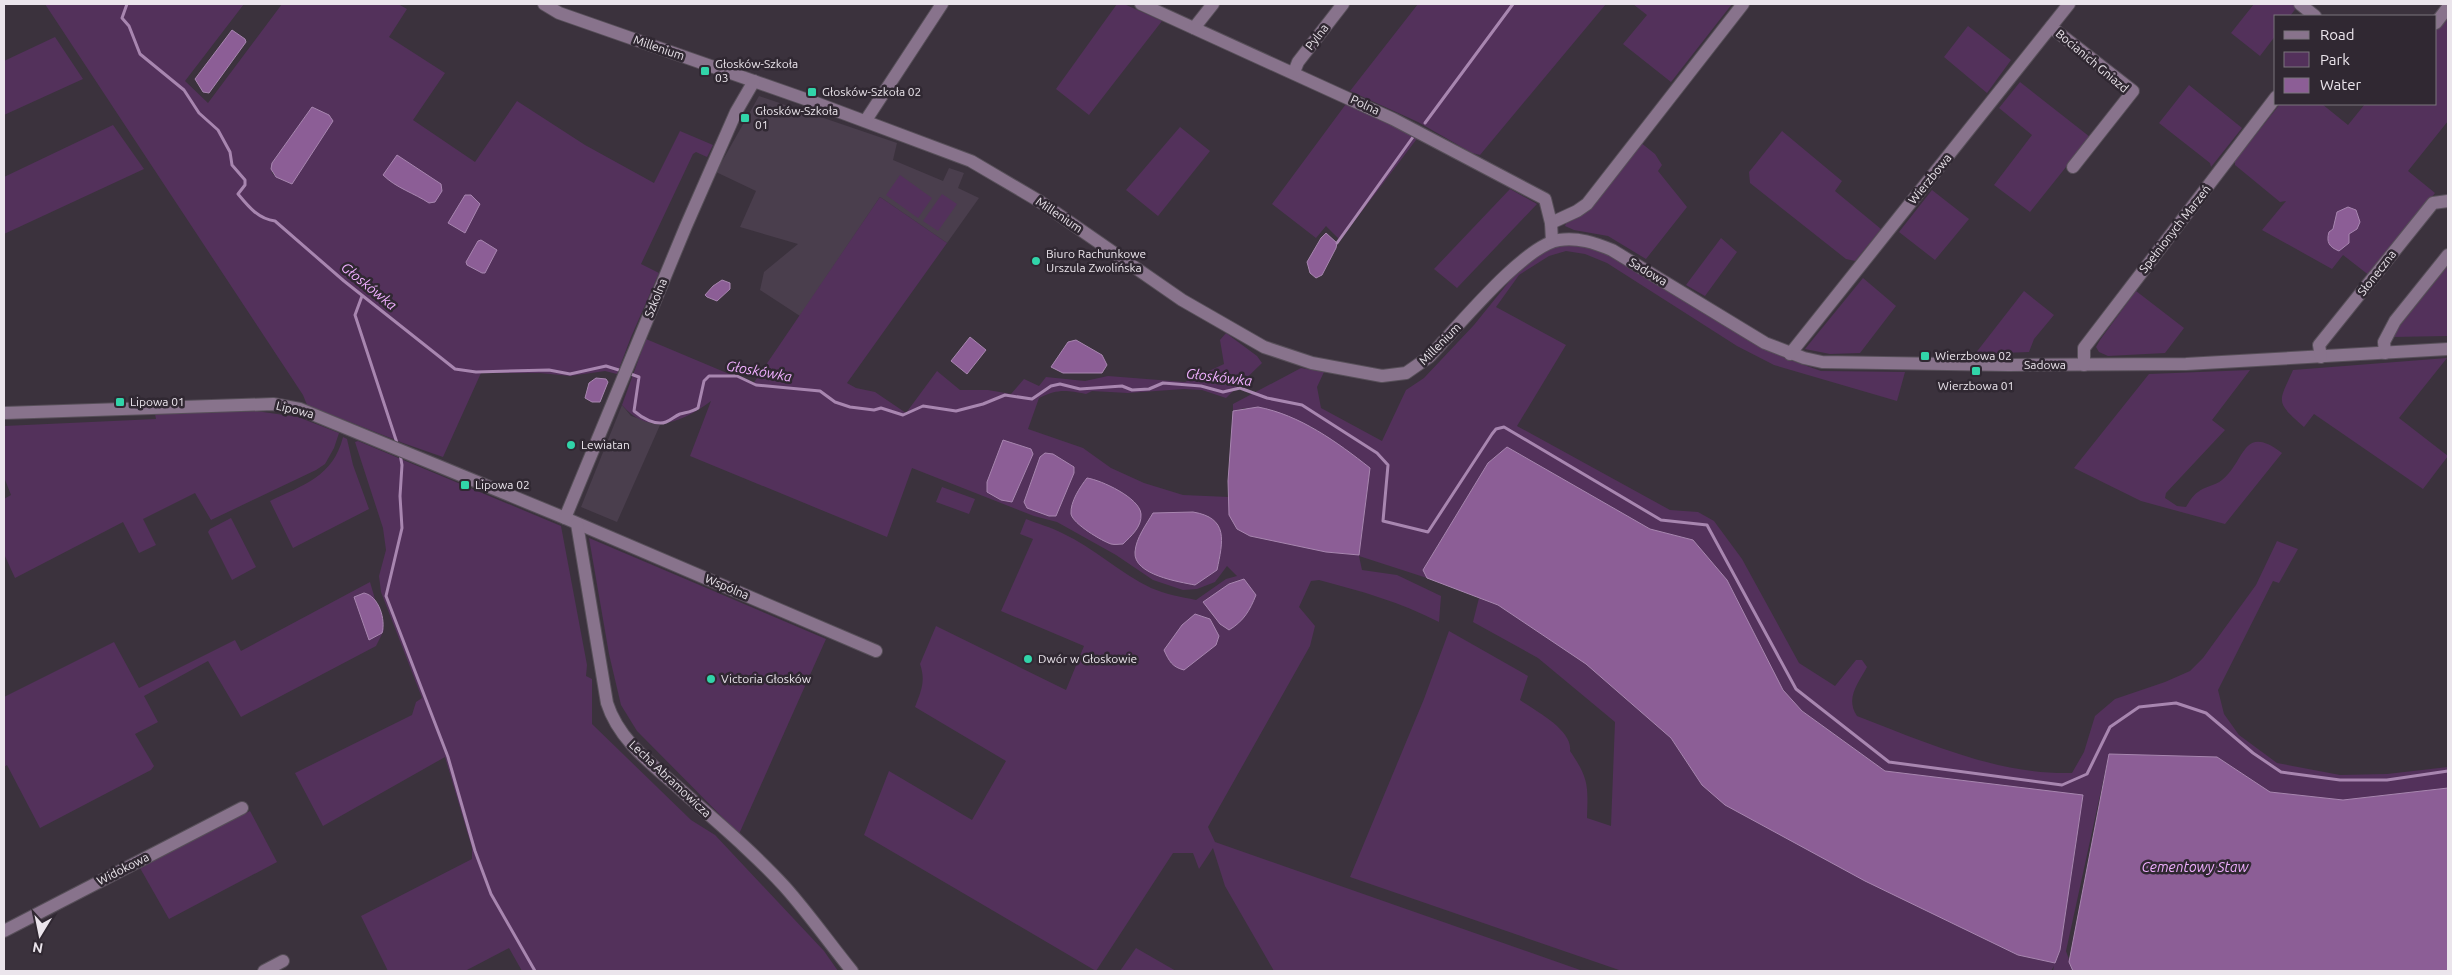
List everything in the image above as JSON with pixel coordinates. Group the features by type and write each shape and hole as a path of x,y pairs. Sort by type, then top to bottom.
{"street":[{"name":"Millenium","path":"544,4 560,13 866,120 946,151 986,169 1039,201 1182,300 1252,341 1291,357 1363,374 1394,376 1418,366 1429,358 1522,260 1537,248 1552,241"},
{"path":"866,120 942,4"},
{"name":"Polna","path":"1141,4 1294,72 1393,119 1545,199 1551,223 1552,241"},
{"path":"1194,28 1213,4"},
{"name":"Pylna","path":"1294,72 1298,62 1343,4"},
{"path":"1551,223 1578,211 1587,204 1743,4"},
{"name":"Wierzbowa","path":"1790,354 2069,4"},
{"path":"2300,4 2314,15"},
{"path":"2437,22 2448,7"},
{"name":"Bocianich Gniazd","path":"2051,27 2132,91 2073,168"},
{"name":"Szkolna","path":"565,518 720,147 736,112 754,81"},
{"name":"Spełnionych Marzeń","path":"2084,365 2084,348 2274,100"},
{"name":"Słoneczna","path":"2321,357 2319,345 2433,203 2448,201"},
{"name":"Sadowa","path":"1552,241 1581,240 1612,250 1757,339 1790,354 1812,361 1837,364 2195,364 2448,349"},
{"path":"2385,353 2384,342 2395,321 2448,255"},
{"name":"Lipowa","path":"4,413 273,404 300,409 565,518"},
{"path":"565,518 578,524"},
{"name":"Wspólna","path":"578,524 876,651"},
{"name":"Lecha Abramowicza","path":"578,524 607,702 612,718 622,734 640,754 739,842 785,888 852,971"},
{"name":"Widokowa","path":"4,931 242,808"},
{"path":"264,971 283,961"}],"shaded area":[{"path":"759,96 897,143 893,160 943,181 949,168 964,173 958,188 979,198 947,243 880,197 800,316 760,290 764,272 798,244 740,227 756,191 716,172"},
{"path":"622,405 631,416 660,425 617,522 581,507"}],"green space":[{"path":"45,4 244,4 185,81 208,103 282,4 398,4 407,9 389,37 445,73 413,120 475,162 517,101 585,145 654,183 680,131 713,145 707,157 696,152 693,154 641,264 659,273 617,374 605,371 570,376 540,373 481,373 443,457 307,405 303,395","holes":["312,107 332,118 292,184 276,177 272,173 272,163"]},
{"path":"1117,4 1124,4 1162,21 1089,115 1056,89"},
{"path":"1418,4 1606,4 1480,155 1472,153 1418,122 1350,91"},
{"path":"1633,4 1732,4 1671,82 1623,44 1647,15"},
{"path":"2254,4 2293,4 2297,7 2291,15 2274,15 2274,38 2260,56 2231,33"},
{"path":"2448,12 2448,121 2408,171 2435,193 2370,276 2343,255 2332,269 2262,230 2286,201 2280,202 2235,165 2235,161 2279,105 2323,105 2348,125 2364,105 2437,105 2437,26"},
{"path":"1968,26 2011,60 1987,93 1944,57"},
{"path":"55,37 83,79 4,115 4,61"},
{"path":"2020,82 2090,137 2030,212 1994,185 2032,135 1999,108"},
{"path":"2189,85 2242,128 2211,167 2210,163 2159,123"},
{"path":"1346,104 1419,136 1340,240 1326,226 1316,238 1272,204"},
{"path":"113,125 144,169 4,234 4,177"},
{"path":"1180,127 1210,151 1158,216 1126,190"},
{"path":"1782,131 1842,181 1835,191 1881,229 1855,261 1846,259 1750,183 1749,172"},
{"path":"1640,142 1655,154 1662,165 1658,171 1687,207 1646,259 1608,236 1574,230 1565,226 1567,220"},
{"path":"900,175 932,198 918,218 886,195"},
{"path":"1510,189 1537,204 1457,288 1434,269"},
{"path":"1932,190 1969,219 1935,260 1899,232"},
{"path":"942,194 957,204 938,231 923,221"},
{"path":"880,197 947,243 847,383 856,388 875,392 906,413 937,371 960,390 988,390 1011,394 1024,379 1039,386 1046,377 1085,381 1108,376 1185,382 1224,364 1220,340 1226,333 1257,356 1262,363 1226,398 1202,390 1184,389 1128,393 1092,391 1086,394 1067,391 1057,392 1039,398 1028,429 1083,448 1111,468 1144,483 1183,495 1229,497 1229,515 1250,536 1326,552 1359,555 1370,468 1312,427 1245,408 1233,411 1233,404 1301,368 1324,372 1317,387 1321,408 1382,441 1406,390 1424,378 1474,325 1516,273 1532,259 1551,248 1569,244 1588,246 1604,252 1753,343 1787,359 1821,371 1905,372 1897,401 1774,365 1737,346 1607,263 1585,254 1566,251 1549,256 1519,275 1496,307 1566,345 1517,426 1670,510 1698,512 1714,521 1742,559 1799,663 1835,686 1856,660 1862,660 1867,667 1854,691 1852,703 1857,716 1935,746 1989,763 2016,769 2072,773 2084,752 2095,716 2115,699 2165,682 2190,671 2203,658 2256,585 2277,541 2298,549 2279,583 2273,581 2218,690 2224,714 2239,735 2277,763 2340,775 2387,774 2448,767 2448,788 2343,800 2270,792 2217,757 2109,754 2066,951 2073,971 2053,971 2054,966 2051,971 1622,971 1350,877 1424,699 1449,631 1528,676 1520,700 1544,715 1566,736 1570,751 1581,769 1586,783 1587,818 1611,826 1615,722 1538,658 1473,622 1479,598 1498,605 1586,664 1671,738 1702,785 2018,955 2055,963 2060,950 2083,795 1885,771 1802,711 1783,690 1727,580 1693,540 1650,529 1507,447 1488,463 1423,570 1427,578 1359,556 1362,570 1397,575 1441,596 1439,622 1410,609 1350,588 1319,580 1311,581 1299,607 1315,626 1310,646 1208,827 1215,842 1583,971 1274,971 1225,886 1213,848 1199,869 1193,853 1173,853 1096,971 864,835 889,771 972,820 1006,761 915,707 923,681 920,664 936,626 1066,690 1084,646 1001,611 1033,539 1020,534 1026,519 1074,539 1140,582 1167,594 1196,600 1226,579 1237,576 1227,566 1215,582 1197,589 1183,590 1153,580 1116,555 1057,522 1034,516 912,468 887,537 690,456 711,401 689,415 666,423 643,421 632,415 622,405 646,339 753,384"},
{"path":"1721,238 1737,252 1705,296 1686,285"},
{"path":"2448,266 2448,336 2391,337"},
{"path":"1863,278 1896,306 1860,353 1830,354 1805,349"},
{"path":"2024,291 2054,315 2034,339 2029,352 1975,354"},
{"path":"2136,291 2184,328 2165,353 2108,356 2099,352 2096,347 2100,340"},
{"path":"2447,358 2399,418 2448,456 2423,489 2314,414 2304,427 2288,412 2282,402 2284,390 2293,370"},
{"path":"2250,370 2212,420 2225,430 2166,493 2165,498 2177,506 2186,507 2196,493 2222,480 2230,472 2246,448 2252,443 2259,442 2269,445 2282,453 2225,524 2141,501 2074,468 2149,374"},
{"path":"256,411 298,417 339,433 334,448 325,464 211,520 195,493 143,519 156,545 139,553 123,522 15,578 4,554 4,499 11,495 4,477 4,426 156,419 155,414"},
{"path":"343,437 347,439 353,465 369,509 293,548 270,501 305,484 324,471 332,462"},
{"path":"358,441 561,526 587,665 586,676 592,679 592,724 691,820 715,835 824,951 838,971 522,971 509,948 465,971 388,971 361,916 472,859 472,848 445,757 323,826 295,773 412,715 416,702 422,698 381,592 379,576 386,550 383,528 355,442"},
{"path":"942,487 975,499 969,514 936,502"},
{"path":"231,518 256,567 232,580 208,532 210,529"},
{"name":"Victoria Głosków","path":"589,538 826,639 739,834 637,731 621,705 609,654"},
{"path":"370,582 384,630 376,646 241,717 208,661 144,696 158,722 135,734 154,766 151,770 40,828 7,765 4,767 4,697 114,642 139,688 235,640 241,651"},
{"path":"250,811 277,862 169,919 140,868"},
{"path":"1136,948 1176,971 1120,971"}],"water":[{"path":"232,30 245,39 246,42 209,93 203,92 195,79"},
{"path":"312,107 329,115 333,121 292,184 276,177 271,169 272,163"},
{"path":"397,155 441,184 442,191 435,202 429,203 383,175"},
{"path":"465,195 471,195 480,204 465,233 448,223"},
{"path":"2348,207 2356,210 2360,222 2357,229 2349,234 2349,243 2339,251 2329,244 2328,236 2329,232 2333,229 2337,212"},
{"path":"1326,233 1337,243 1336,248 1322,275 1316,278 1310,273 1307,262"},
{"path":"481,240 497,250 485,273 467,265 466,262 478,241"},
{"path":"722,280 730,283 730,289 717,301 705,295 713,286"},
{"path":"970,337 986,350 967,374 951,361"},
{"path":"1076,340 1102,355 1107,365 1102,373 1063,373 1051,367 1068,342"},
{"path":"596,378 606,379 608,382 600,402 592,402 585,398 589,383"},
{"path":"1258,407 1289,416 1303,423 1331,439 1370,468 1359,555 1326,552 1250,536 1237,529 1229,515 1228,481 1233,411"},
{"path":"1003,440 1031,449 1033,454 1012,502 1001,500 987,492 987,482"},
{"path":"1507,447 1650,529 1693,540 1727,580 1783,690 1802,711 1885,771 2083,795 2060,950 2055,963 2018,955 1865,881 1725,805 1702,785 1671,738 1586,664 1498,605 1427,578 1423,570 1488,463"},
{"path":"1045,453 1053,454 1074,467 1074,473 1056,516 1049,516 1027,508 1024,502 1040,457"},
{"path":"1087,478 1101,482 1119,491 1139,508 1141,514 1140,523 1123,544 1111,544 1101,539 1088,532 1073,518 1071,509 1074,500"},
{"path":"1193,512 1205,515 1213,520 1221,532 1221,550 1217,570 1195,585 1159,576 1141,566 1136,560 1137,542 1153,513"},
{"path":"1244,579 1256,595 1246,615 1229,630 1220,624 1203,602 1229,584"},
{"path":"364,593 374,599 380,609 383,622 382,633 369,640 354,597"},
{"path":"1195,614 1210,619 1219,636 1216,645 1184,670 1171,663 1164,650 1182,625"},
{"name":"Cementowy Staw","path":"2109,754 2217,757 2270,792 2343,800 2448,788 2448,971 2073,971 2069,962"}],"waterway":[{"name":"Głoskówka","path":"127,4 122,18 129,26 140,54 184,90 199,113 218,130 230,152 232,165 245,180 245,185 238,194 246,203 258,215 275,221 344,281 455,369 476,372 549,370 570,374 606,366 622,371"},
{"path":"1425,123 1513,4"},
{"path":"1337,243 1413,137"},
{"path":"362,296 355,315 398,446"},
{"path":"628,373 639,377 634,411 645,419 658,423 666,422 680,414 698,408 704,381 709,376 737,376 756,385 820,391 835,402 850,407 874,410 881,408 903,415 923,406 956,411 983,404 1005,395 1032,399 1051,386 1060,384 1080,389 1122,386 1132,390 1149,389 1163,383 1201,386 1223,392 1240,388 1267,398 1302,405 1377,453 1388,465 1383,521 1428,532 1492,434 1496,429 1504,427 1661,520 1707,525 1796,689 1889,762 2062,785 2087,774 2110,727 2139,707 2176,703 2206,713 2253,753 2281,772 2340,780 2387,780 2448,771"},
{"path":"400,454 402,465 400,496 402,528 386,596 448,757 475,851 491,894 535,971"}],"place":[{"name":"Głosków-Szkoła 03","path":"705,71"},
{"name":"Głosków-Szkoła 02","path":"812,92"},
{"name":"Głosków-Szkoła 01","path":"745,118"},
{"name":"Biuro Rachunkowe Urszula Zwolińska","path":"1036,261"},
{"name":"Wierzbowa 02","path":"1925,356"},
{"name":"Wierzbowa 01","path":"1976,371"},
{"name":"Lipowa 01","path":"120,402"},
{"name":"Lewiatan","path":"571,445"},
{"name":"Lipowa 02","path":"465,485"},
{"name":"Dwór w Głoskowie","path":"1028,659"},
{"name":"Victoria Głosków","path":"711,679"}]}
